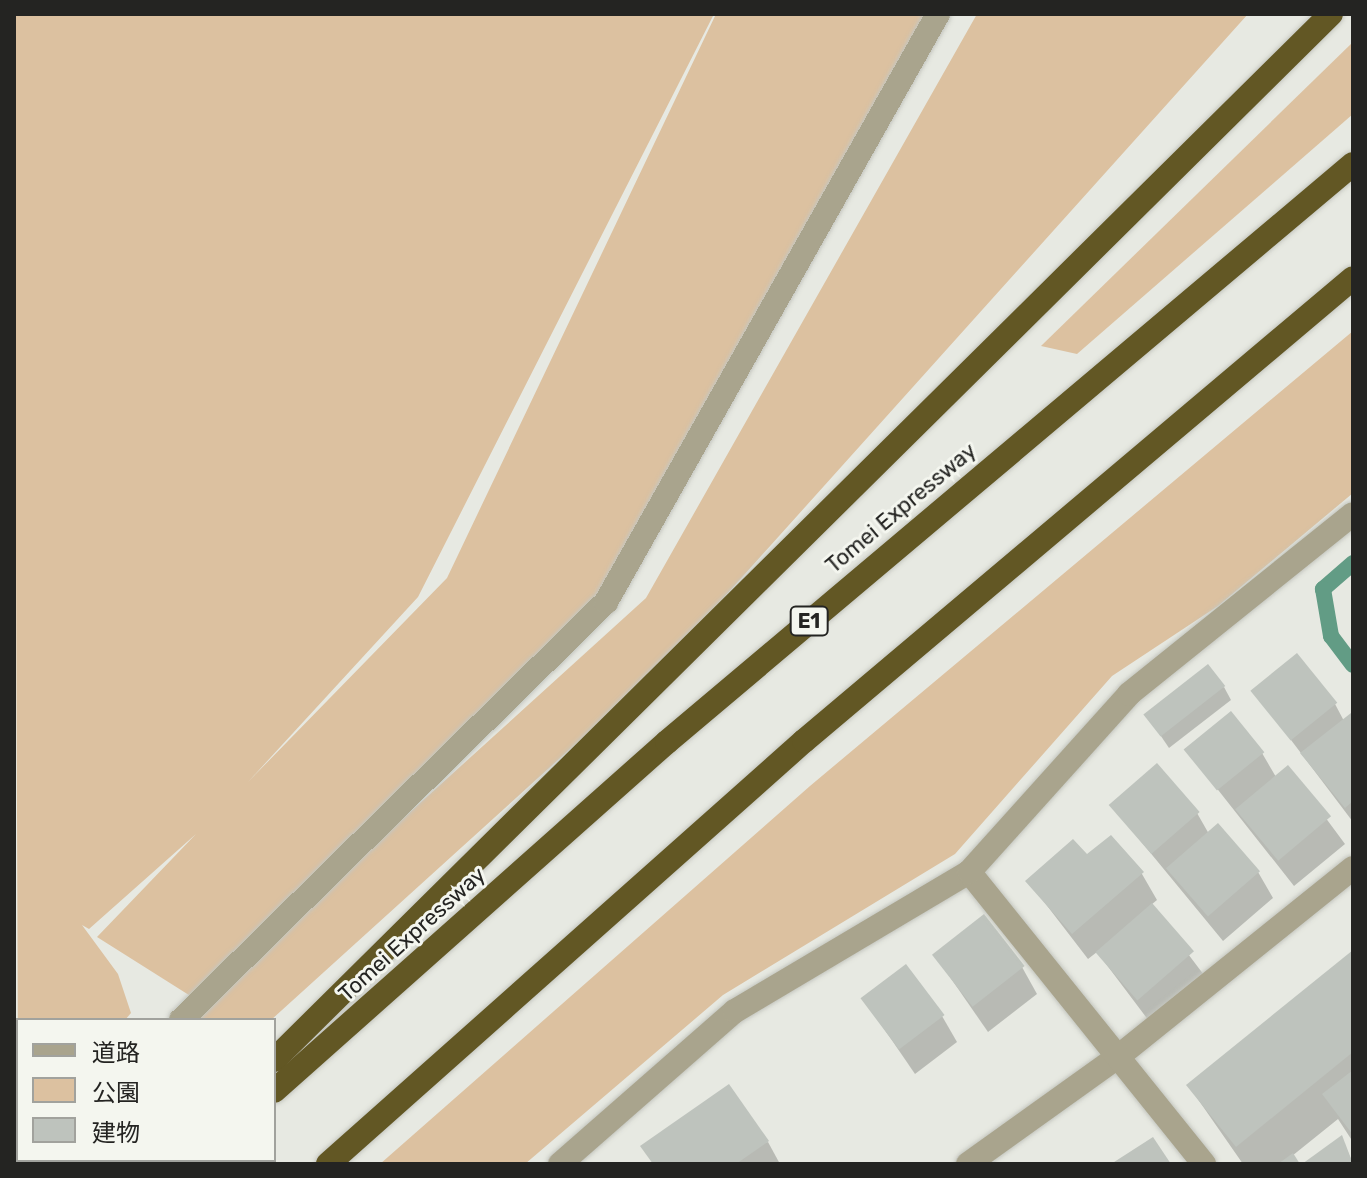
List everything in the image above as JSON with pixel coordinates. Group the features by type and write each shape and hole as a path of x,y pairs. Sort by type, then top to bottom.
{"highway":[{"path":"276,1058 1331,14"},
{"name":"Tomei Expressway","path":"276,1089 679,732 1353,164"},
{"path":"328,1164 827,721 1353,278"}],"street":[{"path":"183,1018 606,602 938,14"},
{"path":"560,1164 735,1011 969,872 1129,694 1353,514"},
{"path":"968,1164 1119,1056 1353,868"},
{"path":"969,872 1204,1164"}],"green space":[{"path":"14,14 714,14 418,597 248,782 447,578 716,14 929,14 606,602 213,991 646,598 977,14 1248,14 665,663 273,1018 183,1018 200,1002 97,937 196,834 89,929 82,925 118,974 131,1013 127,1018 18,1018"},
{"path":"1353,42 1353,114 1077,354 1041,346"},
{"path":"1353,331 1353,493 1218,606 1112,676 955,854 723,995 525,1164 380,1164 810,786"},
{"path":"25,1162 70,1162 23,1164"}],"building":[{"path":"1297,653 1337,703 1291,740 1250,691"},
{"path":"1208,664 1225,686 1161,737 1143,714"},
{"path":"1231,711 1264,752 1217,791 1184,749"},
{"path":"1351,713 1353,801 1345,808 1300,753"},
{"path":"1157,763 1200,812 1151,854 1109,805"},
{"path":"1288,765 1331,816 1278,861 1235,809"},
{"path":"1218,823 1260,871 1208,917 1166,868"},
{"path":"1111,835 1144,872 1072,934 1025,881 1073,839 1087,854"},
{"path":"1152,903 1194,951 1137,1001 1095,952"},
{"path":"984,914 1025,966 973,1007 932,955"},
{"path":"1353,950 1353,1052 1236,1147 1186,1085"},
{"path":"906,964 945,1015 899,1049 860,998"},
{"path":"1353,1070 1353,1135 1322,1094"},
{"path":"729,1084 769,1141 736,1164 653,1164 640,1146"},
{"path":"14,1089 16,1115 14,1137"},
{"path":"1342,1135 1353,1164 1302,1164"},
{"path":"1153,1137 1171,1164 1111,1164"},
{"path":"1293,1153 1300,1164 1278,1164"}],"waterway":[{"path":"1353,563 1323,589 1331,636 1353,665"}]}
